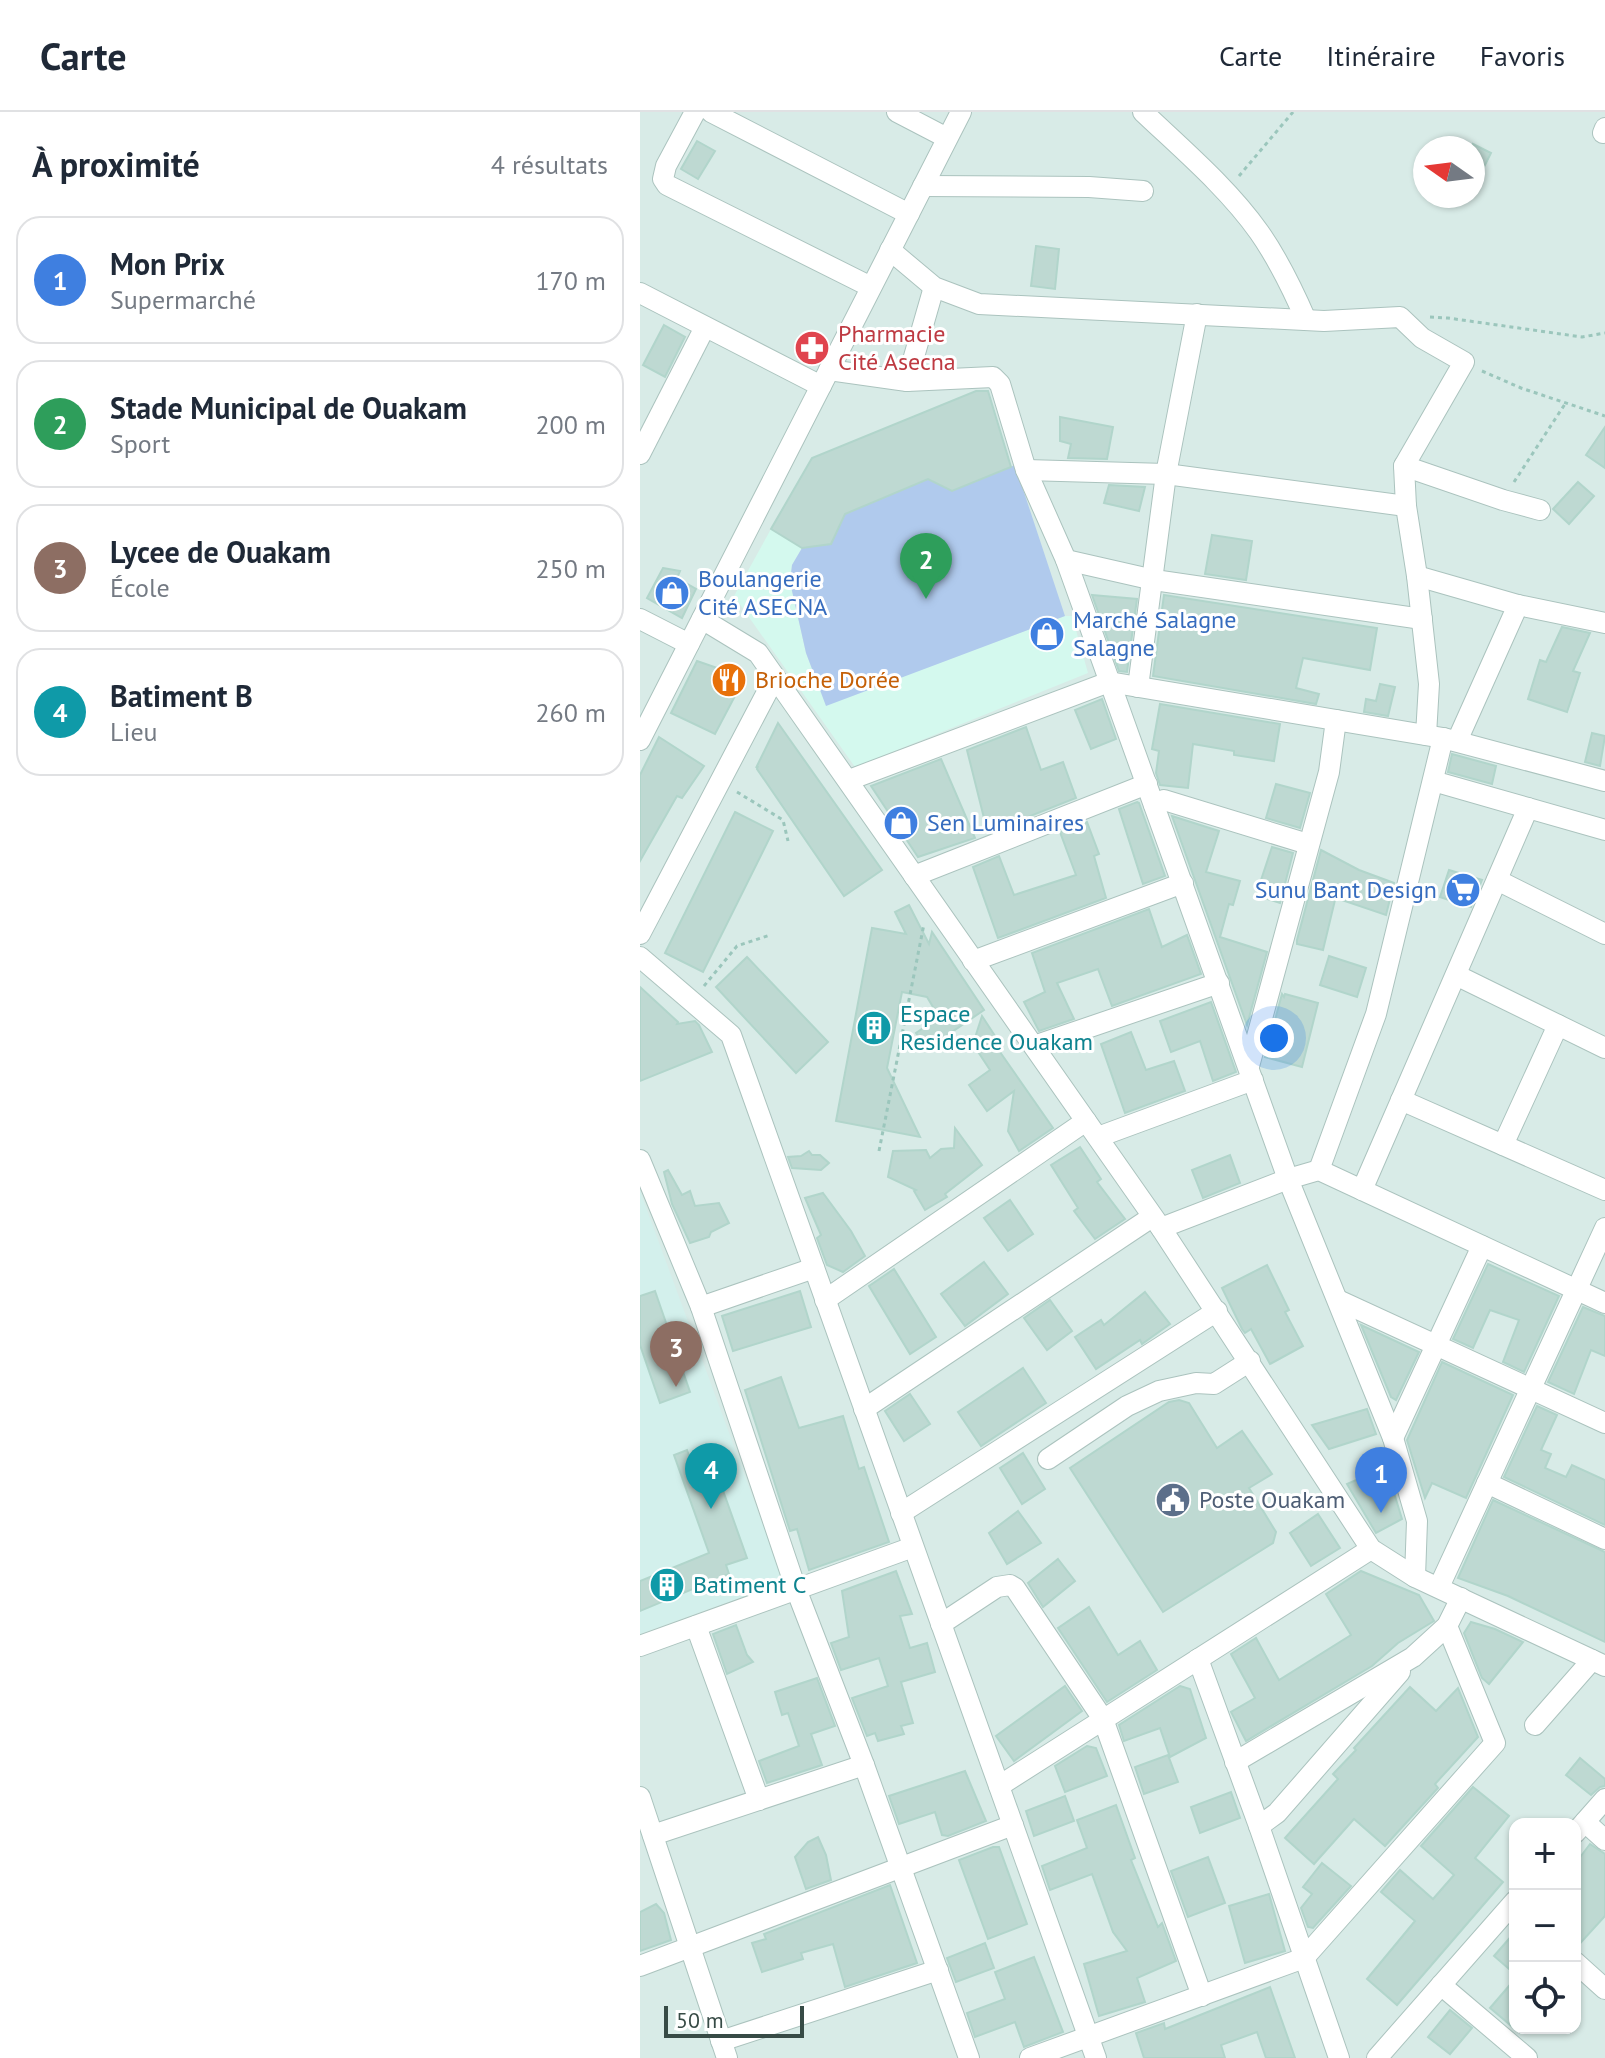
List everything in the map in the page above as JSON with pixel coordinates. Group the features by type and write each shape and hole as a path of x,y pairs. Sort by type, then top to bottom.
{"street":[{"path":"695,112 666,166 663,179 667,185 871,287"},
{"path":"711,112 909,214"},
{"path":"897,112 947,138"},
{"path":"640,740 961,112"},
{"path":"1143,112 1226,193 1259,232 1294,291 1306,320"},
{"path":"923,186 1089,187 1143,191"},
{"path":"890,250 934,287 979,304 1306,320 1350,321 1400,317 1422,338 1464,362 1404,466 1406,506 1429,684 1442,738"},
{"path":"907,381 934,287"},
{"path":"640,293 705,327 825,378 907,381 993,377 1000,384 1026,470 1066,560 1288,1179 1393,1438 1417,1521 1415,1577"},
{"path":"1138,687 1166,474 1197,314"},
{"path":"640,454 705,327"},
{"path":"1404,466 1540,510"},
{"path":"1026,470 1166,474 1406,506"},
{"path":"1066,560 1154,580 1422,619"},
{"path":"1417,576 1518,605 1598,622 1605,604"},
{"path":"1319,1170 1376,1014 1442,738 1518,605"},
{"path":"640,619 689,644"},
{"path":"702,619 758,653 1157,1223 1371,1549 1415,1577 1599,1663 1535,1725"},
{"path":"640,934 775,677"},
{"path":"849,780 1109,682 1442,738 1605,781"},
{"path":"1251,1073 1329,772 1336,720"},
{"path":"1433,781 1605,830"},
{"path":"914,876 1147,784"},
{"path":"1154,805 1164,800 1308,844"},
{"path":"1362,1190 1528,808"},
{"path":"1497,880 1605,934"},
{"path":"973,961 1183,883"},
{"path":"640,957 731,1035 1096,2058"},
{"path":"1456,975 1605,1048"},
{"path":"1034,1046 1219,983"},
{"path":"1503,1145 1558,1025"},
{"path":"825,1300 1092,1129 1251,1073"},
{"path":"1401,1100 1605,1190"},
{"path":"640,1160 701,1307 796,1589 864,1765 969,2058"},
{"path":"864,1409 1157,1223 1319,1170 1605,1303"},
{"path":"1439,1587 1605,1228"},
{"path":"1393,1438 1482,1246"},
{"path":"701,1307 814,1268"},
{"path":"1338,1300 1605,1423"},
{"path":"901,1513 1217,1311"},
{"path":"1048,1459 1127,1406 1159,1391 1196,1383 1214,1384 1250,1361"},
{"path":"1487,1483 1605,1539"},
{"path":"640,1646 913,1547"},
{"path":"999,1786 1371,1549"},
{"path":"941,1624 997,1587 1010,1585 1015,1588 1103,1719 1202,1996"},
{"path":"1259,1826 1277,1813 1413,1657 1447,1626 1461,1598"},
{"path":"696,1626 759,1800"},
{"path":"1030,2058 1304,1958 1495,1743 1447,1626"},
{"path":"1235,1762 1413,1657"},
{"path":"1198,1659 1339,2058"},
{"path":"653,1835 864,1765"},
{"path":"640,1797 724,2050 938,1970"},
{"path":"1581,1826 1605,1799"},
{"path":"640,1966 1013,1825"},
{"path":"1581,1828 1605,1840"},
{"path":"1377,2058 1509,1910"},
{"path":"1581,1967 1605,1989"},
{"path":"1441,1985 1527,2058"}],"path":[{"path":"1226,193 1293,112"},
{"path":"1400,317 1448,318 1582,337 1605,333"},
{"path":"1464,362 1565,404 1605,416"},
{"path":"1503,500 1565,404"},
{"path":"719,781 783,820 788,841"},
{"path":"879,1151 925,920 936,908"},
{"path":"691,1001 737,946 770,935"}],"shaded area":[{"path":"640,112 1605,112 1605,2058 640,2058"},
{"path":"1015,465 1065,616 826,706 806,653 790,582 792,565 802,548 831,544 845,514 928,479 952,491"},
{"name":"Marché Salagne Salagne","path":"771,529 802,548 792,565 790,582 806,653 826,705 1065,616 1072,616 1088,673 855,767 734,596"},
{"path":"640,1191 784,1582 640,1634"}],"building":[{"path":"697,141 715,151 698,179 681,169"},
{"path":"1485,150 1491,153 1485,165"},
{"path":"1036,246 1059,249 1055,289 1031,286"},
{"path":"664,325 685,337 665,377 643,365"},
{"path":"976,391 988,391 1011,467 952,491 928,479 845,514 831,544 802,548 771,529 812,458"},
{"path":"1060,417 1113,427 1107,459 1068,458 1071,444 1060,441"},
{"path":"1605,427 1605,468 1586,455"},
{"path":"1578,482 1594,496 1569,524 1553,509"},
{"path":"1109,485 1145,487 1139,511 1104,503"},
{"path":"1212,535 1252,541 1246,580 1205,574"},
{"name":"Boulangerie Cité ASECNA","path":"663,568 680,571 677,578 696,589 682,618 647,598"},
{"path":"1092,595 1137,599 1127,672 1119,671"},
{"path":"1164,595 1377,628 1370,670 1303,658 1296,688 1319,694 1316,704 1153,676"},
{"path":"1562,627 1590,633 1573,671 1580,673 1567,712 1528,699 1540,660 1546,662"},
{"path":"697,661 720,669 721,666 745,677 715,734 671,713"},
{"path":"1380,684 1395,687 1388,716 1364,712 1366,699 1376,701"},
{"path":"1102,699 1116,739 1091,749 1075,710"},
{"path":"1160,704 1280,724 1274,761 1193,744 1188,788 1160,785 1156,773 1159,751 1152,749"},
{"path":"778,723 882,870 844,896 757,769 758,766 756,768"},
{"path":"1026,727 1041,770 1063,762 1076,798 987,830 967,750"},
{"path":"1592,733 1605,736 1600,766 1585,762"},
{"path":"659,737 704,766 682,798 677,796 640,861 640,775"},
{"path":"1452,754 1496,766 1492,784 1448,772"},
{"path":"941,759 975,838 918,857 871,786"},
{"path":"1276,784 1310,793 1300,828 1266,818"},
{"path":"1137,802 1165,876 1143,884 1119,809"},
{"path":"735,812 773,831 703,972 665,953"},
{"path":"1172,816 1219,831 1206,872 1240,881 1233,905 1229,904 1220,937 1267,952 1247,1025"},
{"path":"1087,822 1099,854 1094,856 1106,898 998,938 973,867 999,856 1014,895 1076,875 1060,832"},
{"path":"1272,847 1293,853 1280,903 1256,895"},
{"path":"1321,850 1359,870 1394,883 1386,915 1335,900 1323,950 1297,944"},
{"path":"1449,870 1482,880 1471,907 1440,897"},
{"path":"909,905 929,944 932,932 984,1010 927,1049 916,1033 939,1017 927,997 902,992 887,1068 920,1137 836,1121 872,928 906,934 895,912"},
{"path":"1149,909 1162,947 1187,935 1201,974 1112,1006 1098,969 1057,983 1074,1019 1039,1031 1024,1002 1045,992 1032,953"},
{"path":"1329,956 1366,968 1357,997 1320,985"},
{"path":"747,957 828,1042 796,1073 716,987"},
{"path":"640,987 677,1024 695,1021 712,1052 640,1081"},
{"path":"1282,994 1284,997 1285,994 1318,1003 1302,1067 1265,1057"},
{"path":"1211,1002 1236,1072 1213,1081 1200,1041 1171,1052 1160,1021"},
{"path":"982,1016 997,1039 993,1042 1053,1128 1019,1151 1008,1131 1014,1091 987,1111 969,1085 990,1070 973,1044"},
{"path":"1131,1032 1146,1070 1174,1061 1185,1091 1125,1113 1101,1044"},
{"path":"955,1128 982,1165 945,1194 947,1197 925,1210 916,1190 888,1177 893,1151 926,1150 930,1158 941,1149 954,1148"},
{"path":"1080,1147 1101,1179 1097,1182 1125,1219 1095,1239 1074,1211 1078,1208 1051,1165"},
{"path":"809,1151 829,1163 821,1170 792,1168 788,1157 801,1156"},
{"path":"1230,1155 1240,1183 1203,1198 1192,1170"},
{"path":"668,1170 682,1195 690,1191 695,1206 719,1203 729,1223 711,1232 709,1237 690,1243 672,1204 664,1172"},
{"path":"823,1193 865,1256 843,1272 827,1265 817,1238 821,1235 805,1198"},
{"path":"1010,1200 1033,1234 1008,1251 984,1218"},
{"path":"984,1262 1008,1294 965,1326 941,1294"},
{"path":"1488,1264 1559,1296 1524,1372 1503,1362 1519,1320 1490,1310 1473,1348 1453,1339"},
{"path":"1267,1265 1289,1310 1285,1312 1303,1346 1270,1364 1251,1329 1245,1333 1242,1329 1222,1288"},
{"path":"894,1269 936,1337 910,1354 869,1286"},
{"path":"655,1291 690,1392 660,1403 640,1345 640,1296"},
{"path":"800,1291 811,1327 733,1351 722,1316"},
{"path":"1145,1292 1170,1324 1142,1344 1140,1340 1096,1369 1075,1337 1101,1320 1104,1325"},
{"path":"1050,1300 1072,1331 1047,1350 1024,1318"},
{"path":"1583,1307 1605,1316 1605,1356 1591,1350 1574,1394 1548,1382"},
{"path":"1361,1325 1419,1352 1396,1400 1391,1397"},
{"path":"1442,1362 1513,1395 1466,1498 1432,1483 1425,1498 1407,1440"},
{"path":"1023,1368 1046,1403 981,1446 958,1412"},
{"path":"781,1377 799,1428 843,1416 859,1469 864,1467 889,1542 809,1570 797,1529 790,1531 745,1390"},
{"path":"910,1394 930,1424 904,1441 885,1411"},
{"name":"Poste Ouakam","path":"1179,1400 1189,1403 1217,1448 1242,1431 1272,1474 1249,1488 1276,1532 1273,1543 1163,1612 1070,1468 1169,1402"},
{"path":"1537,1406 1557,1415 1541,1450 1551,1454 1545,1468 1566,1477 1572,1465 1605,1480 1605,1525 1504,1477"},
{"path":"1367,1409 1376,1434 1329,1449 1312,1425"},
{"path":"687,1450 691,1461 710,1454 747,1558 726,1565 729,1574 640,1611 640,1581 709,1553 674,1455"},
{"path":"1023,1453 1045,1489 1022,1504 1000,1468"},
{"path":"1386,1467 1402,1519 1376,1533 1347,1484"},
{"path":"1493,1500 1605,1552 1605,1642 1508,1596 1458,1578"},
{"path":"1018,1511 1041,1543 1007,1564 989,1533"},
{"path":"1318,1514 1340,1548 1311,1566 1290,1533"},
{"path":"1058,1559 1075,1581 1043,1607 1028,1583"},
{"path":"896,1571 912,1614 900,1616 910,1648 927,1643 935,1672 901,1682 913,1723 901,1726 904,1734 878,1741 875,1733 867,1736 852,1698 888,1686 879,1658 841,1670 831,1643 849,1637 842,1591"},
{"path":"1361,1571 1419,1595 1434,1621 1398,1643 1372,1666 1246,1741 1231,1712 1255,1698 1231,1654 1256,1638 1279,1680 1351,1635 1326,1594"},
{"path":"1089,1607 1118,1655 1140,1641 1157,1670 1107,1702 1058,1628"},
{"path":"1471,1622 1523,1642 1489,1684 1482,1678 1464,1633"},
{"path":"736,1625 747,1655 753,1662 727,1674 713,1634"},
{"path":"817,1678 835,1726 811,1734 822,1765 767,1783 759,1761 799,1746 788,1713 782,1715 775,1692"},
{"path":"1065,1686 1082,1711 1014,1761 996,1736"},
{"path":"1180,1686 1190,1689 1206,1738 1170,1757 1160,1728 1124,1741 1119,1725"},
{"path":"1410,1687 1436,1711 1458,1688 1478,1737 1435,1784 1438,1788 1385,1846 1354,1819 1314,1864 1285,1838 1338,1779 1333,1774 1356,1750 1354,1748"},
{"path":"1087,1746 1096,1748 1107,1776 1065,1792 1055,1766"},
{"path":"1168,1755 1178,1782 1144,1794 1135,1767"},
{"path":"1580,1758 1605,1779 1605,1786 1591,1795 1566,1775"},
{"path":"965,1771 986,1821 948,1836 942,1835 935,1812 899,1824 889,1796"},
{"path":"1473,1787 1509,1816 1475,1858 1503,1882 1397,2005 1367,1979 1415,1921 1381,1892 1400,1870 1433,1899 1454,1875 1421,1846"},
{"path":"1231,1792 1240,1818 1200,1833 1191,1807"},
{"path":"1065,1796 1074,1821 1034,1836 1026,1811"},
{"path":"1116,1805 1135,1858 1131,1860 1158,1927 1162,1923 1176,1961 1137,1978 1145,2002 1099,2016 1084,1964 1127,1951 1113,1932 1092,1874 1050,1890 1042,1866 1087,1848 1077,1820"},
{"path":"818,1837 826,1855 831,1880 806,1889 795,1857 808,1842"},
{"path":"1590,1844 1605,1854 1605,1916 1581,1942 1581,1890 1581,1856"},
{"path":"999,1847 1027,1924 988,1939 959,1860"},
{"path":"1208,1857 1225,1903 1188,1917 1171,1871"},
{"path":"1322,1863 1351,1886 1313,1928 1308,1927 1301,1908 1312,1894 1303,1887"},
{"path":"890,1885 917,1963 845,1987 833,1944 801,1953 803,1959 762,1972 752,1943 766,1939 764,1934"},
{"path":"1269,1894 1285,1951 1245,1963 1229,1906"},
{"path":"656,1904 664,1913 671,1940 640,1951 640,1912"},
{"path":"1509,1939 1509,1969 1494,1956"},
{"path":"985,1943 994,1968 956,1982 947,1958"},
{"path":"1034,1957 1063,2032 1024,2047 1015,2022 975,2037 967,2013 1005,1999 995,1972"},
{"path":"1509,1986 1509,2024 1490,2008"},
{"path":"1270,1987 1295,2058 1266,2058 1257,2032 1221,2045 1225,2058 1144,2058 1136,2033 1164,2023 1165,2029"},
{"path":"1450,2010 1472,2028 1450,2054 1428,2037"}],"place":[{"name":"Pharmacie Cité Asecna","path":"812,348"},
{"name":"Boulangerie Cité ASECNA","path":"672,593"},
{"name":"Stade Municipal de Ouakam","path":"926,599"},
{"name":"Marché Salagne Salagne","path":"1047,634"},
{"name":"Brioche Dorée","path":"729,680"},
{"name":"Sen Luminaires","path":"901,823"},
{"name":"Sunu Bant Design","path":"1463,890"},
{"name":"Espace Residence Ouakam","path":"874,1028"},
{"name":"Lycee de Ouakam","path":"676,1387"},
{"name":"Poste Ouakam","path":"1173,1500"},
{"name":"Batiment B","path":"711,1509"},
{"name":"Mon Prix","path":"1381,1513"},
{"name":"Batiment C","path":"667,1585"}]}
